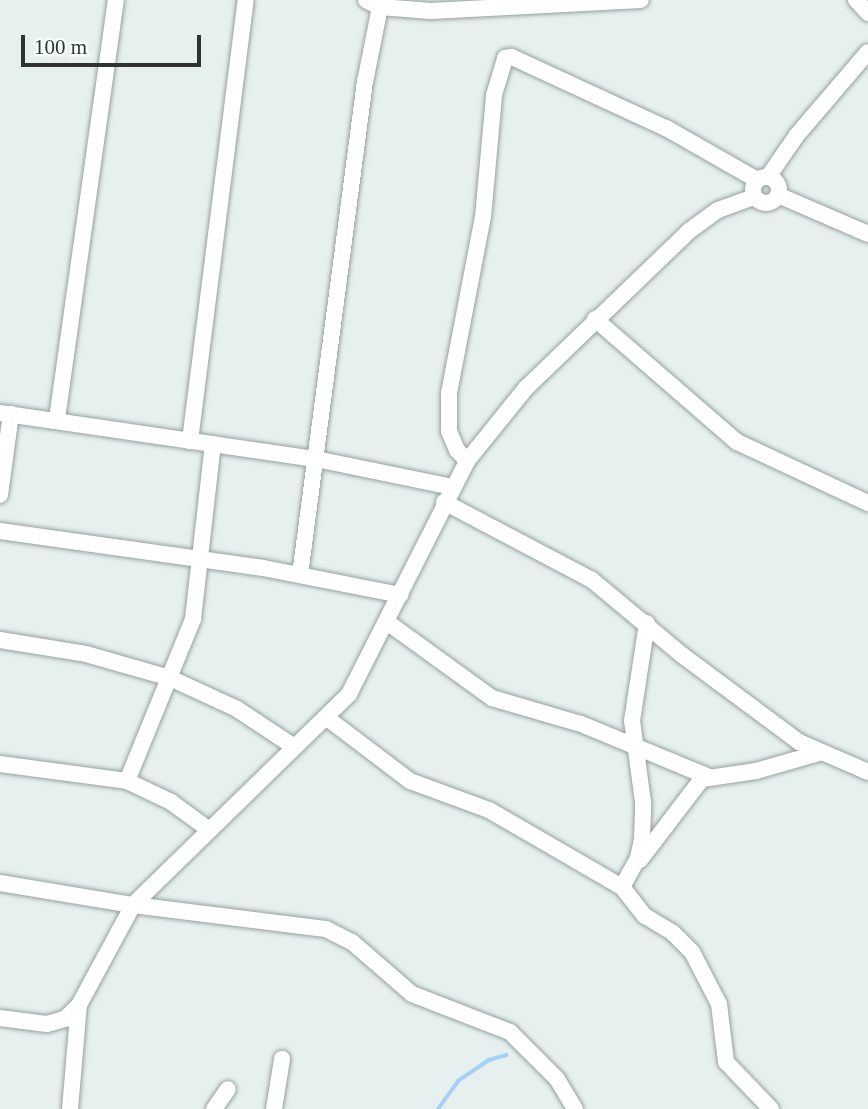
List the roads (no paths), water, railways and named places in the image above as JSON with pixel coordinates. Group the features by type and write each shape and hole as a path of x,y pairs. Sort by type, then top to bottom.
{"street":[{"path":"57,419 116,0"},
{"path":"190,440 246,0"},
{"path":"300,575 373,4 537,4 641,0"},
{"path":"856,0 868,13"},
{"path":"0,1018 47,1024 65,1019 79,1005 132,905 293,746 327,718 363,672 444,502 467,461 526,388 595,319 706,218 754,197 762,178 868,52"},
{"path":"467,461 457,450 449,431 449,393 483,217 494,95 505,58 512,57 666,128 762,178 778,183 778,195 770,203 754,197"},
{"path":"778,195 868,234"},
{"path":"595,319 737,442 868,503"},
{"path":"0,495 6,413 316,458 453,487"},
{"path":"127,781 193,619 213,444"},
{"path":"444,502 592,580 648,623 682,655 818,753 868,772"},
{"path":"0,531 300,575 400,594"},
{"path":"387,622 492,698 635,744 709,777"},
{"path":"635,867 643,811 635,744 634,694 648,623"},
{"path":"0,640 86,654 170,678 237,709 293,746"},
{"path":"327,718 410,781 489,810 622,887 639,911 673,933 692,952 719,1004 726,1062 768,1108"},
{"path":"622,887 697,783 709,777 756,771 818,753"},
{"path":"0,764 127,781 171,802 208,829"},
{"path":"0,883 132,905 307,924 338,934 412,994 510,1032 557,1079 575,1109"},
{"path":"71,1109 79,1005"},
{"path":"274,1109 282,1059"},
{"path":"214,1109 228,1088"}],"waterway":[{"path":"438,1109 458,1081 489,1060 506,1055"}]}
